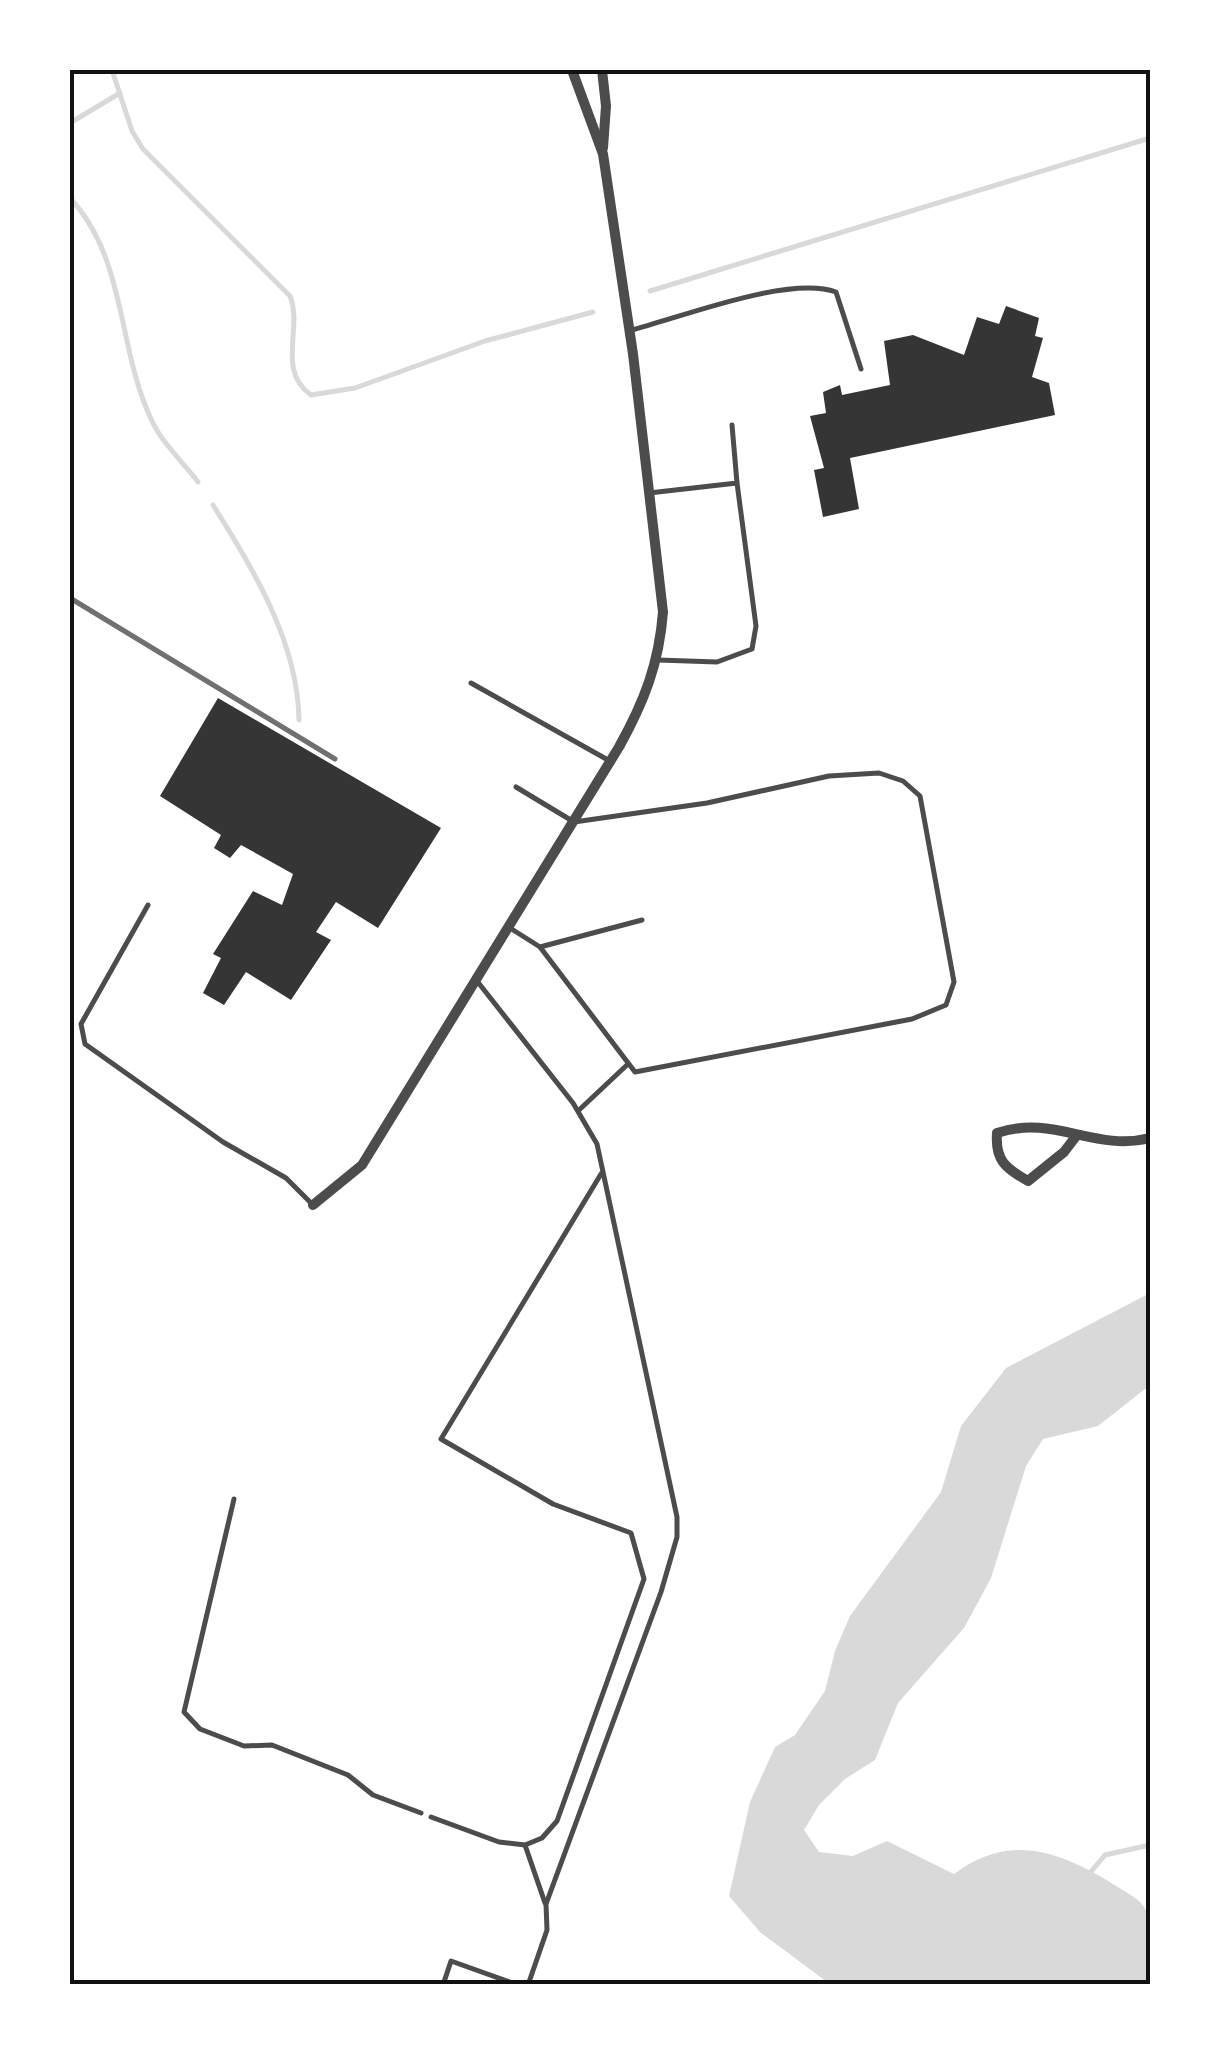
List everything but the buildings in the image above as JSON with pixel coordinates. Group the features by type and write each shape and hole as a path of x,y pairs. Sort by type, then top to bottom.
{"street":[{"path":"313,1205 362,1166 610,762 648,694 658,660 663,612 630,331 603,154 572,70"},
{"path":"602,70 606,106 603,154"},
{"path":"1077,1135 1064,1152 1028,1180 1006,1168 996,1151 997,1133 1036,1124 1118,1141 1150,1138"}],"lane":[{"path":"630,331 773,294 820,286 836,292 860,368"},
{"path":"658,660 718,662 752,649 756,626 732,425"},
{"path":"649,493 737,483"},
{"path":"471,683 610,762"},
{"path":"510,928 540,947 635,1072 912,1020 946,1005 954,982 920,796 903,781 878,772 830,776 707,803 574,822 516,787"},
{"path":"148,905 81,1024 85,1044 223,1142 286,1178 313,1205"},
{"path":"540,947 642,920"},
{"path":"477,981 578,1111 597,1144 677,1517 661,1592 546,1904"},
{"path":"578,1111 628,1064"},
{"path":"431,1817 498,1842 526,1845 542,1838 557,1821 644,1579 631,1533 554,1504 441,1439 603,1171"},
{"path":"234,1499 184,1712 200,1729 244,1746 272,1745 348,1775 373,1795 421,1813"},
{"path":"526,1845 546,1904 547,1930 528,1985"},
{"path":"443,1985 452,1961 518,1985"}],"shaded area":[{"path":"1150,1293 1150,1385 1098,1426 1043,1439 1026,1466 991,1578 964,1628 898,1703 875,1760 845,1779 819,1805 804,1830 819,1852 853,1856 887,1841 954,1874 994,1853 1014,1850 1034,1851 1073,1862 1130,1894 1144,1907 1151,1935 1150,1985 831,1985 760,1932 729,1896 750,1802 775,1747 795,1735 825,1691 835,1651 850,1616 941,1492 961,1426 1006,1368"}],"waterway":[{"path":"112,70 132,131 143,149 290,296 294,322 292,361 301,385 311,395 355,388 485,341 593,312"},
{"path":"70,123 120,93"},
{"path":"650,291 1150,138"},
{"path":"70,198 102,248 132,364 152,421 198,482"},
{"path":"213,505 271,607 291,662 299,720"},
{"path":"1089,1874 1105,1855 1150,1845"}],"railway":[{"path":"70,598 335,759"}]}
